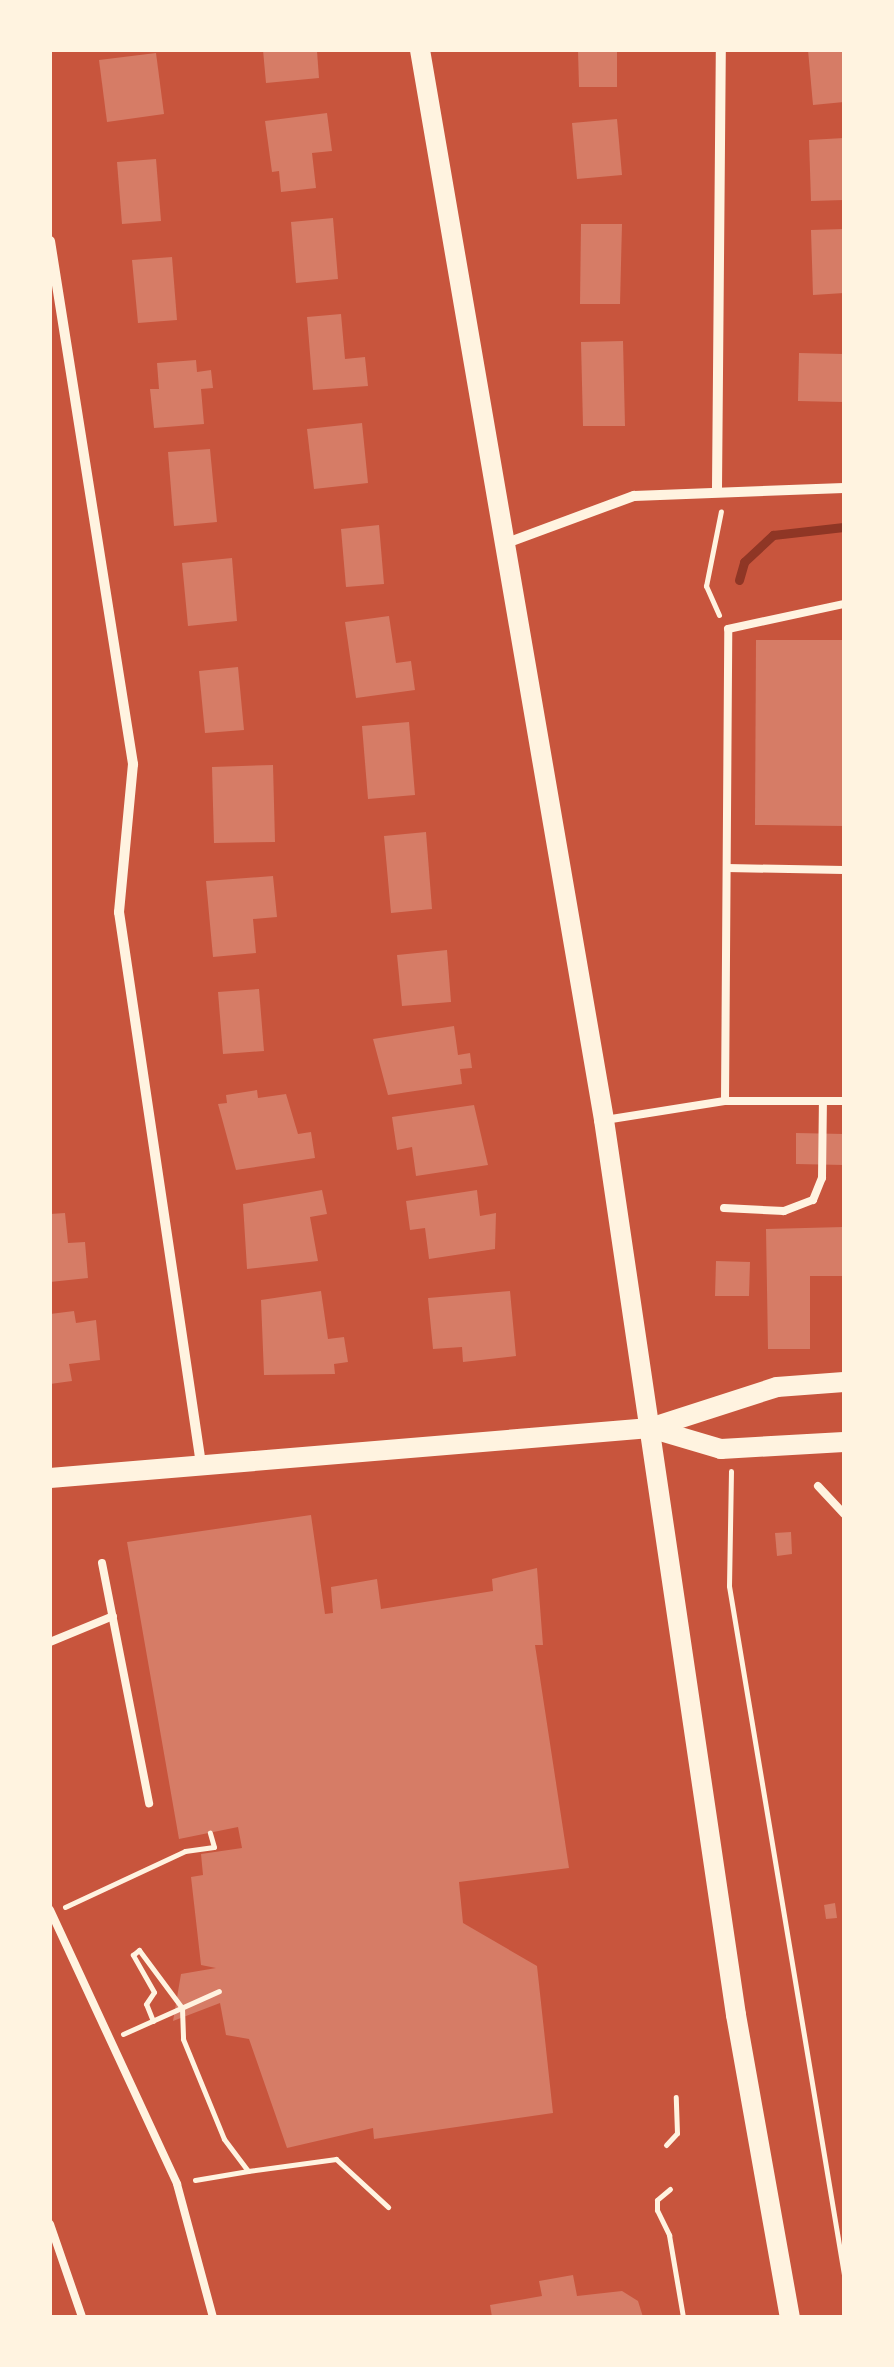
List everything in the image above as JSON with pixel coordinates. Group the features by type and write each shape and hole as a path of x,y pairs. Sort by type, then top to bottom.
{"main road":[{"path":"420,50 501,546 604,1120 736,2015 790,2317"},
{"path":"50,1478 650,1428 777,1387 844,1382"},
{"path":"650,1428 728,1448 844,1442"}],"street":[{"path":"718,488 721,50"},
{"path":"50,241 133,764 119,912 201,1464"},
{"path":"501,546 634,496 718,488 844,488"}],"lane":[{"path":"725,1101 728,629 844,604"},
{"path":"726,868 844,870"},
{"path":"604,1120 725,1101 844,1101"},
{"path":"724,1208 784,1212 813,1200 822,1178 822,1101"},
{"path":"818,1486 844,1514"},
{"path":"102,1563 149,1803"},
{"path":"50,1642 112,1616"},
{"path":"51,1912 177,2184 213,2317"},
{"path":"50,2224 82,2317"}],"path":[{"path":"718,488 721,518 706,586 728,629"},
{"path":"728,1448 734,1502 729,1586 844,2275"},
{"path":"51,1912 185,1851 214,1847 210,1833"},
{"path":"153,2021 146,2004 154,1992 133,1954 139,1950 182,2008 183,2039 224,2139 248,2171"},
{"path":"111,2039 219,1991"},
{"path":"666,2146 677,2133 676,2097"},
{"path":"177,2184 336,2159 388,2207"},
{"path":"670,2188 657,2210 670,2235 684,2317"}],"building":[{"path":"263,50 317,51 319,78 266,83"},
{"path":"578,50 617,50 617,87 579,87"},
{"path":"808,50 844,50 844,102 813,105"},
{"path":"156,53 164,114 107,122 99,60"},
{"path":"327,113 332,151 312,153 316,188 281,192 279,171 272,172 265,121"},
{"path":"617,119 622,175 577,179 572,123"},
{"path":"844,138 844,200 811,201 809,140"},
{"path":"156,159 161,221 122,224 117,162"},
{"path":"333,218 338,279 296,283 291,222"},
{"path":"581,224 622,224 620,304 580,304"},
{"path":"844,229 844,293 813,295 811,230"},
{"path":"172,257 177,320 138,323 132,260"},
{"path":"341,314 345,359 365,357 368,386 313,390 307,317"},
{"path":"623,341 625,426 583,426 581,342"},
{"path":"799,353 844,354 844,402 798,401"},
{"path":"196,360 197,372 211,370 213,388 201,389 204,424 154,428 150,389 159,389 157,363"},
{"path":"362,423 368,483 314,489 307,429"},
{"path":"210,449 217,522 174,526 168,452"},
{"path":"379,525 384,584 346,587 341,529"},
{"path":"232,558 237,621 188,626 182,563"},
{"path":"389,616 396,663 411,661 415,690 356,698 345,622"},
{"path":"756,640 844,640 844,826 755,825"},
{"path":"238,667 244,730 205,733 199,671"},
{"path":"409,722 415,795 368,799 362,726"},
{"path":"273,765 275,842 214,843 212,767"},
{"path":"426,832 432,909 391,913 384,836"},
{"path":"273,876 277,917 253,919 256,953 213,957 206,881"},
{"path":"447,950 451,1002 402,1006 397,955"},
{"path":"259,989 264,1051 223,1054 218,992"},
{"path":"454,1026 458,1055 470,1053 472,1068 460,1069 462,1084 388,1095 373,1039"},
{"path":"257,1090 258,1098 286,1094 298,1134 311,1132 315,1158 236,1170 218,1104 227,1103 226,1095"},
{"path":"474,1105 488,1165 416,1176 412,1147 397,1150 392,1117"},
{"path":"796,1133 844,1134 844,1165 796,1164"},
{"path":"322,1190 327,1214 310,1217 318,1261 247,1269 243,1204"},
{"path":"477,1190 480,1216 496,1213 495,1249 429,1259 425,1228 410,1230 406,1201"},
{"path":"65,1213 68,1243 85,1242 88,1278 50,1282 50,1214"},
{"path":"844,1227 844,1276 810,1276 810,1349 768,1349 766,1229"},
{"path":"716,1261 750,1262 749,1296 715,1296"},
{"path":"321,1291 328,1339 344,1337 348,1362 334,1364 335,1374 264,1375 261,1300"},
{"path":"510,1291 516,1356 463,1362 462,1347 433,1349 428,1298"},
{"path":"74,1311 76,1323 96,1320 100,1360 69,1364 72,1381 50,1384 50,1314"},
{"path":"311,1515 325,1614 333,1613 331,1587 377,1579 381,1609 493,1591 492,1579 537,1568 543,1645 535,1645 569,1868 459,1882 463,1923 537,1966 553,2113 374,2139 373,2128 287,2148 249,2039 226,2035 220,2003 173,2021 181,1974 216,1968 201,1965 191,1877 203,1875 201,1854 242,1848 238,1827 179,1839 127,1542"},
{"path":"791,1532 792,1554 777,1556 775,1533"},
{"path":"835,1903 837,1918 826,1919 824,1905"},
{"path":"573,2275 577,2296 622,2291 638,2301 643,2317 492,2317 490,2305 542,2296 539,2281"}],"waterway":[{"path":"739,580 744,562 773,535 844,527"}]}
